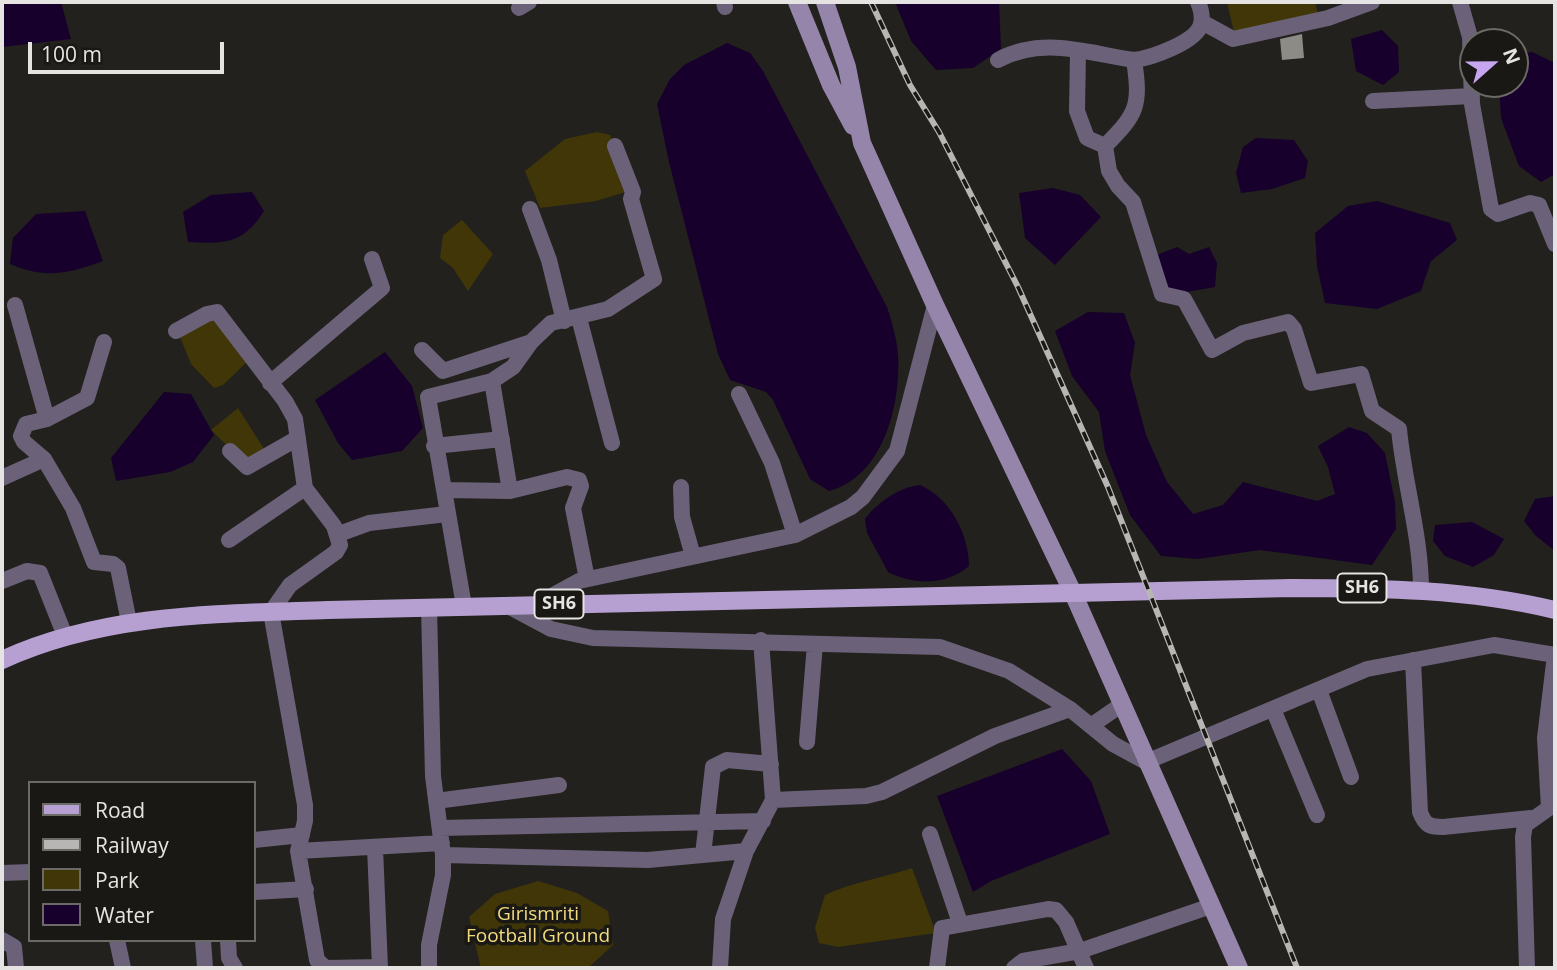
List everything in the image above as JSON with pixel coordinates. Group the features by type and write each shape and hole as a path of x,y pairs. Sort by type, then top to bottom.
{"main road":[{"path":"797,2 831,85 862,143 935,305 1073,593 1239,968"},
{"path":"825,2 847,66 862,143"},
{"name":"SH6","path":"2,660 65,636 129,622 271,612 1168,589 1420,590 1500,598 1555,610"}],"street":[{"path":"998,60 1020,49 1059,47 1134,60 1170,48 1198,32 1202,22 1198,2"},
{"path":"1202,22 1233,38 1328,18 1372,2"},
{"path":"1460,2 1467,28"},
{"path":"1077,52 1079,121 1087,138 1105,146"},
{"path":"1105,146 1129,122 1134,113 1134,60"},
{"path":"1373,101 1459,97"},
{"path":"1472,98 1491,209 1498,214 1530,203 1539,205 1555,244"},
{"path":"464,606 445,490 434,446 428,397 492,382 513,367 531,342 551,323 608,309 654,279 631,199 634,192 615,146"},
{"path":"1105,146 1109,171 1133,202 1162,294 1184,299 1212,350 1243,333 1288,322 1294,330 1311,383 1361,374 1372,411 1399,429 1403,475 1421,566 1420,590"},
{"path":"530,209 571,319 612,443"},
{"path":"270,383 382,288 372,259"},
{"path":"15,305 47,419"},
{"path":"537,604 571,584 587,579 795,535 851,507 863,497 897,451 935,305"},
{"path":"176,331 207,314 218,312 295,419 305,488 339,534 341,545 336,552 290,584 271,612 306,813 300,843 320,966 380,968 375,847"},
{"path":"104,342 87,398 47,419 26,424 21,436 24,442 44,459 73,508 94,562 113,564 118,568 129,622"},
{"path":"422,350 443,371 531,342"},
{"path":"492,382 510,491"},
{"path":"739,394 772,463 795,535"},
{"path":"230,451 247,467 298,438"},
{"path":"434,446 502,439"},
{"path":"2,478 44,459"},
{"path":"445,490 510,491 567,477 579,480 581,486 573,508 587,579"},
{"path":"681,487 682,517 693,556"},
{"path":"229,540 305,488"},
{"path":"339,534 369,523 447,514"},
{"path":"2,581 27,571 40,573 65,636"},
{"path":"506,605 551,629 593,638 761,640 940,647 1009,671 1070,709 1113,744 1146,762 1367,669 1413,660 1494,645 1555,655 1545,738 1552,808 1531,818 1443,827 1430,827 1424,822 1420,812 1413,660"},
{"path":"429,607 436,801 442,842 443,875 429,945 429,968"},
{"path":"720,968 723,919 746,850 773,800 761,640"},
{"path":"807,742 815,644"},
{"path":"1319,690 1351,777"},
{"path":"1091,725 1121,705"},
{"path":"773,800 866,796 881,792 995,736 1070,709"},
{"path":"1273,709 1317,816"},
{"path":"703,855 713,766 727,760 771,764"},
{"path":"436,801 559,785"},
{"path":"1527,968 1523,837 1525,825 1531,818"},
{"path":"256,840 375,847 706,822 763,821"},
{"path":"930,834 960,923"},
{"path":"442,842 648,860 746,850"},
{"path":"2,873 28,872"},
{"path":"256,892 306,889"},
{"path":"1014,968 1023,961 1080,951 1211,906"},
{"path":"937,968 942,928 960,923 1056,910 1066,922 1086,968"},
{"path":"2,940 14,947 16,968"},
{"path":"117,942 123,968"},
{"path":"203,942 205,968"},
{"path":"228,942 229,958 235,968"}],"green space":[{"path":"1227,2 1315,2 1319,18 1235,37"},
{"path":"597,132 610,135 628,173 629,191 596,201 540,208 525,171 565,139"},
{"path":"462,220 493,254 468,291 453,268 440,258 443,235"},
{"path":"216,320 247,362 223,385 214,388 191,364 180,337 208,321"},
{"path":"238,408 268,455 248,466 211,430"},
{"path":"912,868 936,933 838,947 819,943 815,928 825,895"},
{"name":"Girismriti Football Ground","path":"538,881 577,893 608,911 613,945 588,968 481,968 469,917 495,894"}],"water":[{"path":"2,2 61,2 71,39 2,47"},
{"path":"895,2 999,2 1001,49 973,68 936,70 911,41"},
{"path":"1382,30 1398,46 1399,72 1383,85 1356,71 1351,39"},
{"path":"727,43 750,53 763,71 887,307 895,337 898,355 896,395 885,436 863,471 848,483 829,491 810,479 773,400 766,392 730,380 718,354 669,162 657,104 670,79 684,65"},
{"path":"1529,52 1555,63 1555,174 1541,182 1519,166 1501,118 1500,98 1529,98"},
{"path":"1256,138 1294,140 1308,161 1305,178 1272,189 1241,193 1236,173 1243,147"},
{"path":"1053,188 1080,195 1101,217 1055,265 1025,238 1019,193"},
{"path":"252,192 264,211 248,230 223,242 188,242 183,212 211,195"},
{"path":"1377,201 1450,223 1457,240 1431,261 1421,291 1377,309 1325,303 1317,266 1315,233 1348,206"},
{"path":"85,211 103,261 56,273 34,272 10,264 13,238 36,214"},
{"path":"1177,247 1189,254 1209,247 1217,263 1215,287 1175,294 1170,291 1157,255"},
{"path":"1088,312 1124,313 1135,343 1130,375 1146,435 1167,482 1193,514 1223,505 1243,482 1317,501 1335,494 1328,467 1318,446 1349,427 1367,433 1385,453 1395,502 1396,529 1372,565 1260,550 1198,559 1161,556 1130,515 1105,451 1099,412 1072,376 1055,331"},
{"path":"385,352 412,386 423,428 402,451 352,460 338,443 315,400"},
{"path":"164,392 191,394 214,435 193,462 170,472 116,481 111,458"},
{"path":"920,485 931,491 949,508 966,542 969,566 960,573 940,580 919,581 888,572 867,533 865,519 876,507 897,492"},
{"path":"1555,496 1555,551 1536,536 1524,521 1535,499"},
{"path":"1472,522 1504,539 1494,555 1473,567 1445,556 1433,541 1435,525"},
{"path":"1062,749 1091,781 1110,834 991,881 973,892 937,796"}],"building":[{"path":"1302,34 1304,58 1282,60 1280,39"}],"railway":[{"path":"871,2 910,85 939,132 1018,287 1108,487 1297,968"}]}
